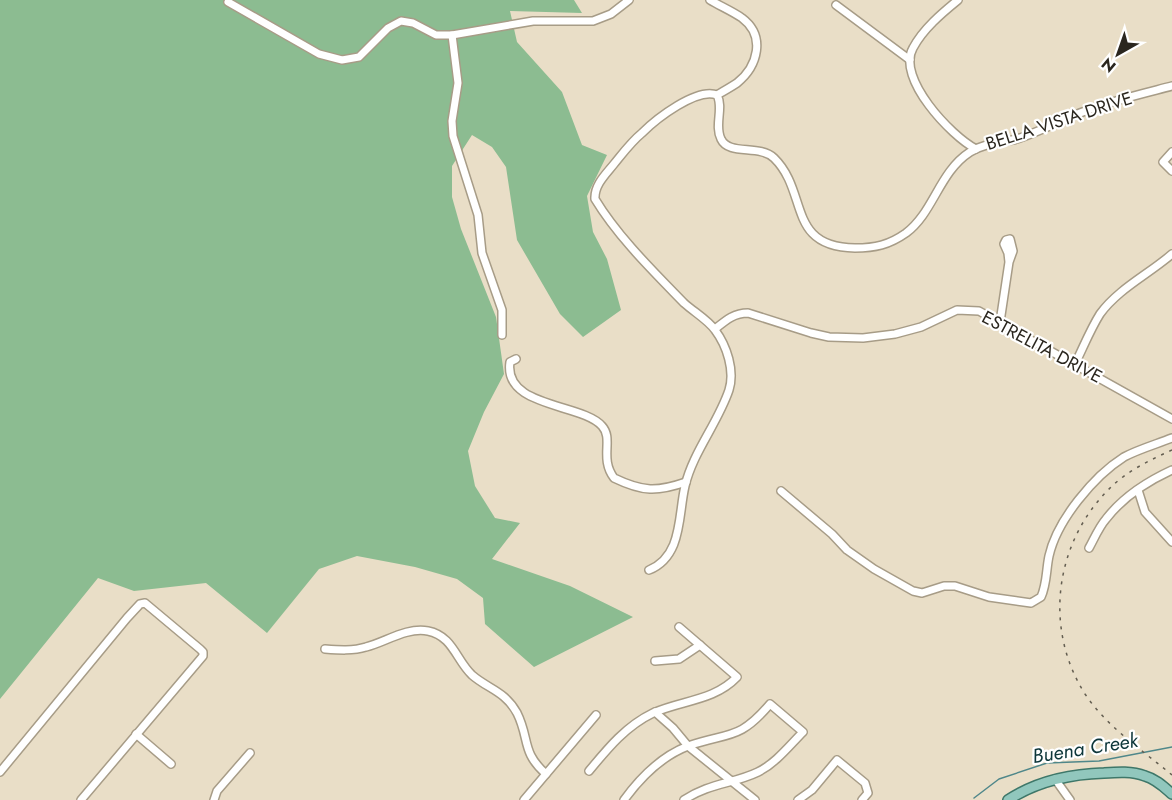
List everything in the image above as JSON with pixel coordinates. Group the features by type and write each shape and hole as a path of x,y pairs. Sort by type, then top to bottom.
{"main road":[{"path":"1008,800 1025,790 1055,779 1084,773 1133,773 1152,779 1172,794"}],"street":[{"path":"228,2 319,54 342,60 359,57 388,28 401,21 413,23 436,35 452,35 533,21 593,21 611,14 629,0"},
{"path":"649,570 663,561 672,549 681,522 686,482 729,390 732,371 728,355 715,329 662,280 604,215 594,195 597,186 642,132 671,109 692,99 712,93 717,95 737,83 756,58 758,45 754,32 743,19 710,0"},
{"path":"958,0 938,16 912,49 911,70 934,113 953,134 976,149"},
{"path":"836,5 910,60"},
{"path":"452,35 458,83 453,136 478,215 482,253 502,310 502,335"},
{"name":"BELLA VISTA DRIVE","path":"717,95 720,101 718,132 722,142 732,148 758,150 772,156 792,187 798,210 805,223 819,239 831,245 873,248 886,245 904,234 922,218 942,180 960,160 976,149 1017,139 1102,105 1172,86"},
{"path":"1172,152 1163,162 1172,171"},
{"path":"1075,364 1100,314 1107,306 1172,254"},
{"path":"1000,322 1009,262"},
{"name":"ESTRELITA DRIVE","path":"715,329 730,317 739,313 748,313 805,332 829,337 863,338 895,334 921,327 957,310 979,311 1172,419"},
{"path":"516,358 510,362 509,370 517,386 527,394 539,401 590,417 602,426 607,436 606,462 614,477 653,490 686,482"},
{"path":"781,491 832,534 846,550 913,591 922,593 944,586 955,586 989,597 1031,603 1041,597 1048,572 1049,555 1080,497 1107,470 1126,456 1172,438"},
{"path":"1089,548 1105,519 1137,490 1154,478 1172,470"},
{"path":"1137,490 1144,512 1172,542"},
{"path":"0,772 143,603 200,649 203,654 81,800"},
{"path":"589,771 633,724 655,712 716,694 737,677 679,627"},
{"path":"325,648 345,650 364,648 415,630 428,631 441,636 453,646 471,674 506,698 522,726 529,755 546,774"},
{"path":"655,661 680,659 700,645"},
{"path":"624,800 638,782 670,755 688,746 735,734 756,720 770,704 803,732 769,765 747,776 708,786 684,800"},
{"path":"655,712 688,746 755,800"},
{"path":"524,800 596,715"},
{"path":"136,734 171,764"},
{"path":"214,800 217,791 250,753"},
{"path":"798,800 812,790 837,760 865,783 868,793 862,800"},
{"path":"1055,779 1070,800"}],"green space":[{"path":"0,0 574,0 582,13 510,11 517,42 562,92 582,145 607,155 587,196 593,232 607,259 621,310 583,337 560,314 517,240 506,167 492,147 472,135 452,166 452,197 461,229 496,317 504,374 484,412 468,451 475,486 495,518 520,523 492,559 570,586 633,617 534,667 485,624 483,598 457,579 415,567 357,556 319,569 267,633 206,583 134,591 98,578 0,699"}],"waterway":[{"name":"Buena Creek","path":"974,798 999,779 1047,763 1099,761 1172,747"}],"railway":[{"path":"1172,450 1124,476 1091,510 1077,534 1067,560 1061,586 1060,614 1063,642 1072,668 1085,694 1114,728 1172,775"}]}
